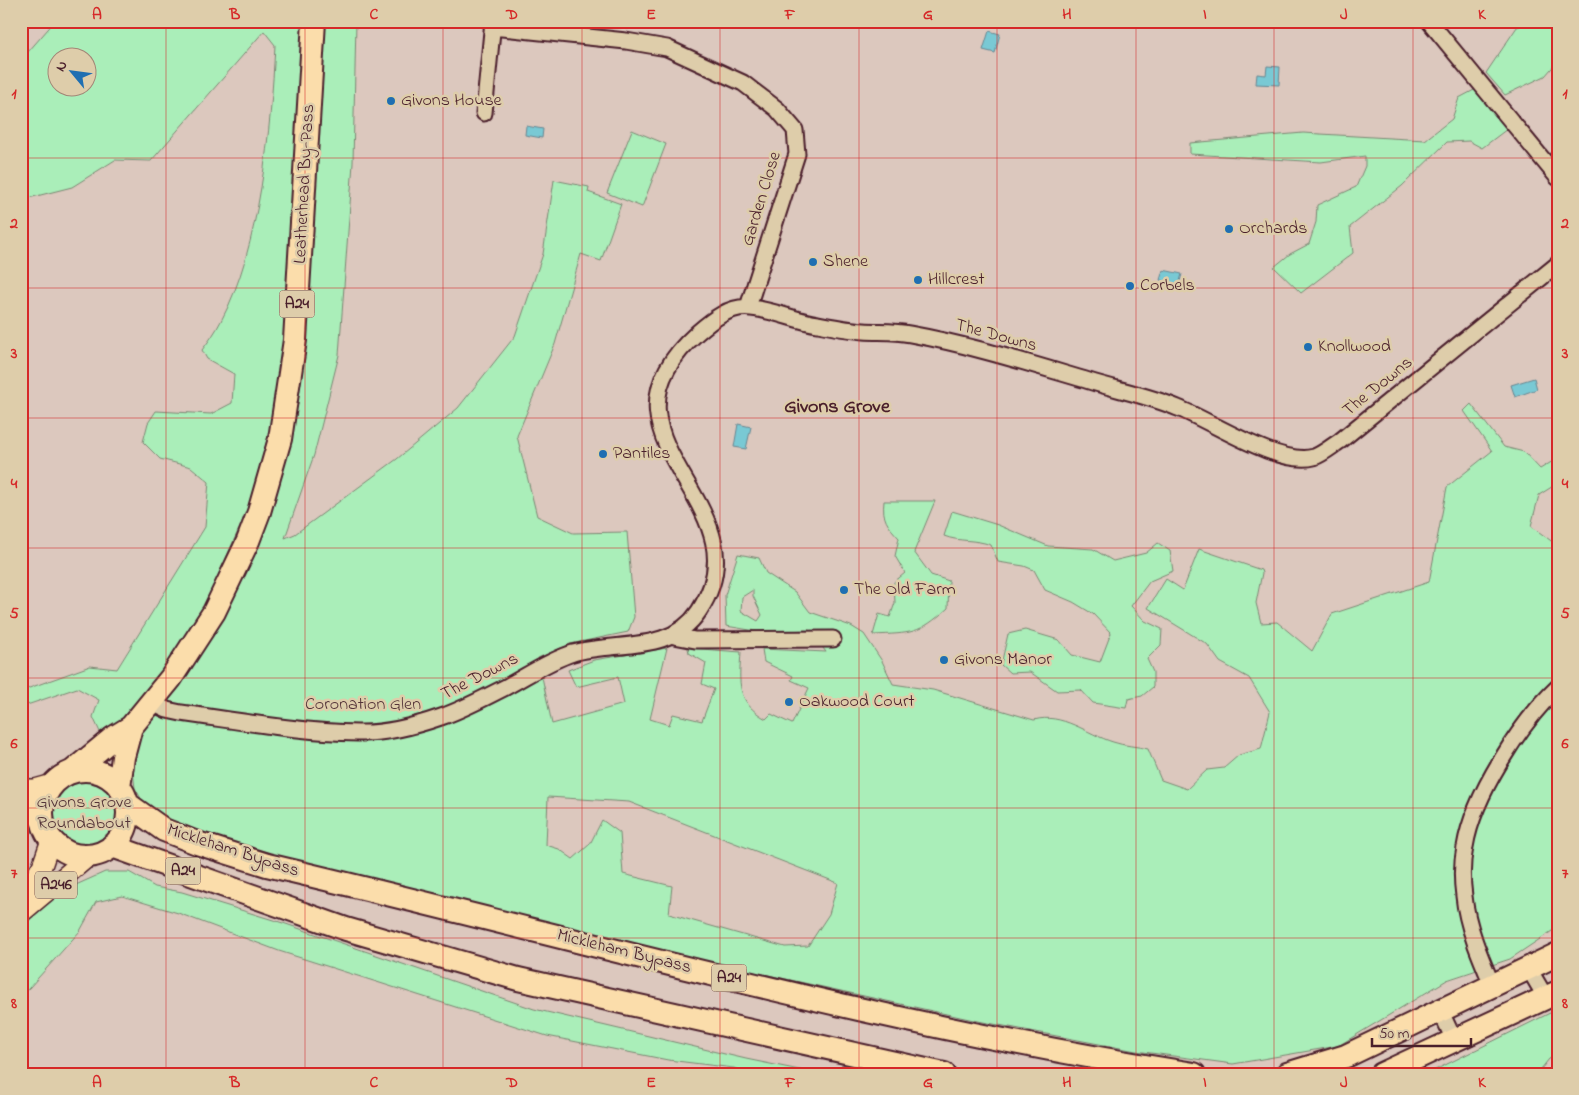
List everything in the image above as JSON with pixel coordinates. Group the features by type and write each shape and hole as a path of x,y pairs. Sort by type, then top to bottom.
{"highway":[{"name":"Leatherhead By-Pass","path":"73,771 113,738 131,727 152,703 190,650 231,577 259,512 280,439 295,340 314,21"},
{"name":"Leatherhead By-Pass","path":"123,795 122,757 131,727"},
{"path":"73,771 95,771 108,777 123,795 125,827 112,846 102,852 89,856 68,852 47,831 42,808 46,795 53,784 73,771"},
{"name":"Mickleham Bypass","path":"123,795 164,830 196,843 267,865 822,1000 1111,1061 1194,1074"},
{"name":"Mickleham Bypass","path":"112,846 346,929 518,979 944,1074"},
{"path":"1287,1074 1346,1056 1441,1012 1558,954"},
{"path":"1382,1074 1455,1042 1552,995"}],"main road":[{"path":"21,789 35,789 53,784"},
{"path":"21,802 29,806 47,831"},
{"name":"A246","path":"21,901 42,866 47,831"},
{"name":"A246","path":"21,913 89,856"}],"street":[{"path":"1429,21 1558,178"},
{"name":"Garden Close","path":"484,113 493,24 667,48 743,83 777,109 795,130 798,141 797,154 748,307"},
{"name":"The Downs","path":"152,703 167,710 182,713 308,729 360,733 396,729 442,716 503,688 545,664 572,654 596,648 660,641 674,636 689,624 709,594 716,576 718,558 709,523 664,440 658,419 657,395 661,378 670,362 689,340 711,321 730,310 748,307 796,321 860,331 907,333 1051,370 1175,406 1258,447 1296,459 1316,457 1340,441 1558,264"},
{"name":"The Downs","path":"674,636 695,640 833,639"},
{"path":"1492,987 1478,950 1464,897 1465,847 1477,806 1508,749 1545,699 1558,687"},
{"path":"1529,969 1552,995"},
{"path":"1441,1012 1455,1042"}],"green space":[{"path":"55,21 303,21 285,334 272,421 250,504 209,596 173,664 141,708 111,731 100,732 93,717 99,700 77,688 21,707 21,691 90,666 117,669 205,527 209,482 191,467 160,459 143,442 148,423 156,411 211,414 232,403 234,374 207,359 202,350 219,325 234,292 254,224 266,149 275,45 264,31 151,161 115,160 72,187 21,200 21,60"},
{"name":"Coronation Glen","path":"323,21 356,21 353,163 339,355 314,455 285,538 295,534 397,459 458,408 515,336 543,254 554,180 589,187 588,192 621,204 601,261 581,254 555,344 517,436 537,516 573,533 627,532 634,617 628,632 570,644 538,658 552,724 624,704 618,677 576,687 568,670 594,660 667,648 650,719 669,725 673,714 702,721 714,689 702,684 706,663 689,653 688,648 741,652 740,682 744,699 756,713 766,719 771,714 792,724 809,688 791,680 793,676 764,662 762,649 826,652 809,630 762,632 726,626 725,595 738,554 759,558 766,573 795,592 810,612 851,626 864,634 882,661 893,684 933,690 1034,720 1044,718 1064,721 1113,742 1148,749 1161,780 1187,789 1207,770 1224,768 1239,755 1261,749 1270,712 1249,678 1220,662 1207,644 1148,608 1166,579 1183,590 1199,549 1261,570 1256,603 1261,623 1277,622 1312,651 1332,614 1429,582 1447,487 1492,451 1464,411 1471,404 1504,447 1524,452 1540,469 1558,458 1558,483 1539,495 1531,526 1558,546 1558,927 1510,959 1447,980 1338,1046 1233,1064 1136,1051 983,1022 708,962 366,882 172,824 143,802 135,788 132,763 138,738 192,665 275,484","holes":["753,590 753,596 762,615 758,621 741,611 742,597","548,797 629,802 838,883 829,914 808,946 785,947 669,914 672,886 623,874 620,833 602,820 590,844 573,859 559,849 546,845"]},
{"path":"1532,21 1558,21 1558,61 1545,76 1505,95 1486,73 1517,27"},
{"path":"1476,89 1507,129 1482,148 1469,141 1447,142 1402,186 1350,227 1353,253 1301,293 1274,267 1290,254 1309,244 1316,222 1317,205 1356,187 1365,166 1365,156 1321,162 1190,154 1190,143 1303,133 1425,140 1452,119 1459,98"},
{"path":"632,130 666,144 642,207 607,193"},
{"path":"884,501 935,501 914,552 931,575 949,581 948,608 938,617 914,631 873,635 879,614 890,617 895,603 894,582 905,573 895,556 899,538 886,521"},
{"path":"952,511 998,525 1048,546 1093,549 1113,561 1146,553 1158,543 1170,551 1173,571 1150,581 1131,606 1145,621 1162,629 1161,645 1147,659 1153,672 1153,687 1142,696 1128,699 1126,708 1093,703 1081,690 1057,691 1030,672 1010,673 1001,665 1008,634 1025,630 1059,640 1072,655 1100,662 1111,633 1093,614 1073,602 1045,590 1034,570 1024,566 998,562 991,545 944,536"},
{"name":"Givons Grove Roundabout","path":"78,782 90,782 107,791 114,802 116,814 114,826 107,837 90,846 78,846 66,841 57,832 52,820 52,808 57,796 66,787"},
{"path":"105,872 129,872 155,887 182,892 283,923 534,1009 746,1059 819,1074 748,1074 734,1068 668,1060 547,1036 279,951 178,913 122,896 96,902 80,931 21,997 21,882 51,891 78,884"},
{"path":"1558,1009 1558,1055 1549,1059 1537,1074 1427,1074"}],"water":[{"path":"989,31 1000,34 995,53 983,50"},
{"path":"1267,66 1280,67 1279,85 1256,84 1257,74 1266,75"},
{"path":"526,126 543,129 542,138 525,135"},
{"path":"1163,270 1182,274 1179,285 1160,280"},
{"path":"1534,378 1537,389 1515,397 1511,385"},
{"path":"738,424 751,427 746,449 734,447"}],"place":[{"name":"Givons House","path":"391,101"},
{"name":"Orchards","path":"1229,229"},
{"name":"Shene","path":"813,262"},
{"name":"Hillcrest","path":"918,280"},
{"name":"Corbels","path":"1130,286"},
{"name":"Knollwood","path":"1308,347"},
{"name":"Pantiles","path":"603,454"},
{"name":"The Old Farm","path":"844,590"},
{"name":"Givons Manor","path":"944,660"},
{"name":"Oakwood Court","path":"789,702"}],"district":[{"name":"Givons Grove","path":"837,407"}]}
